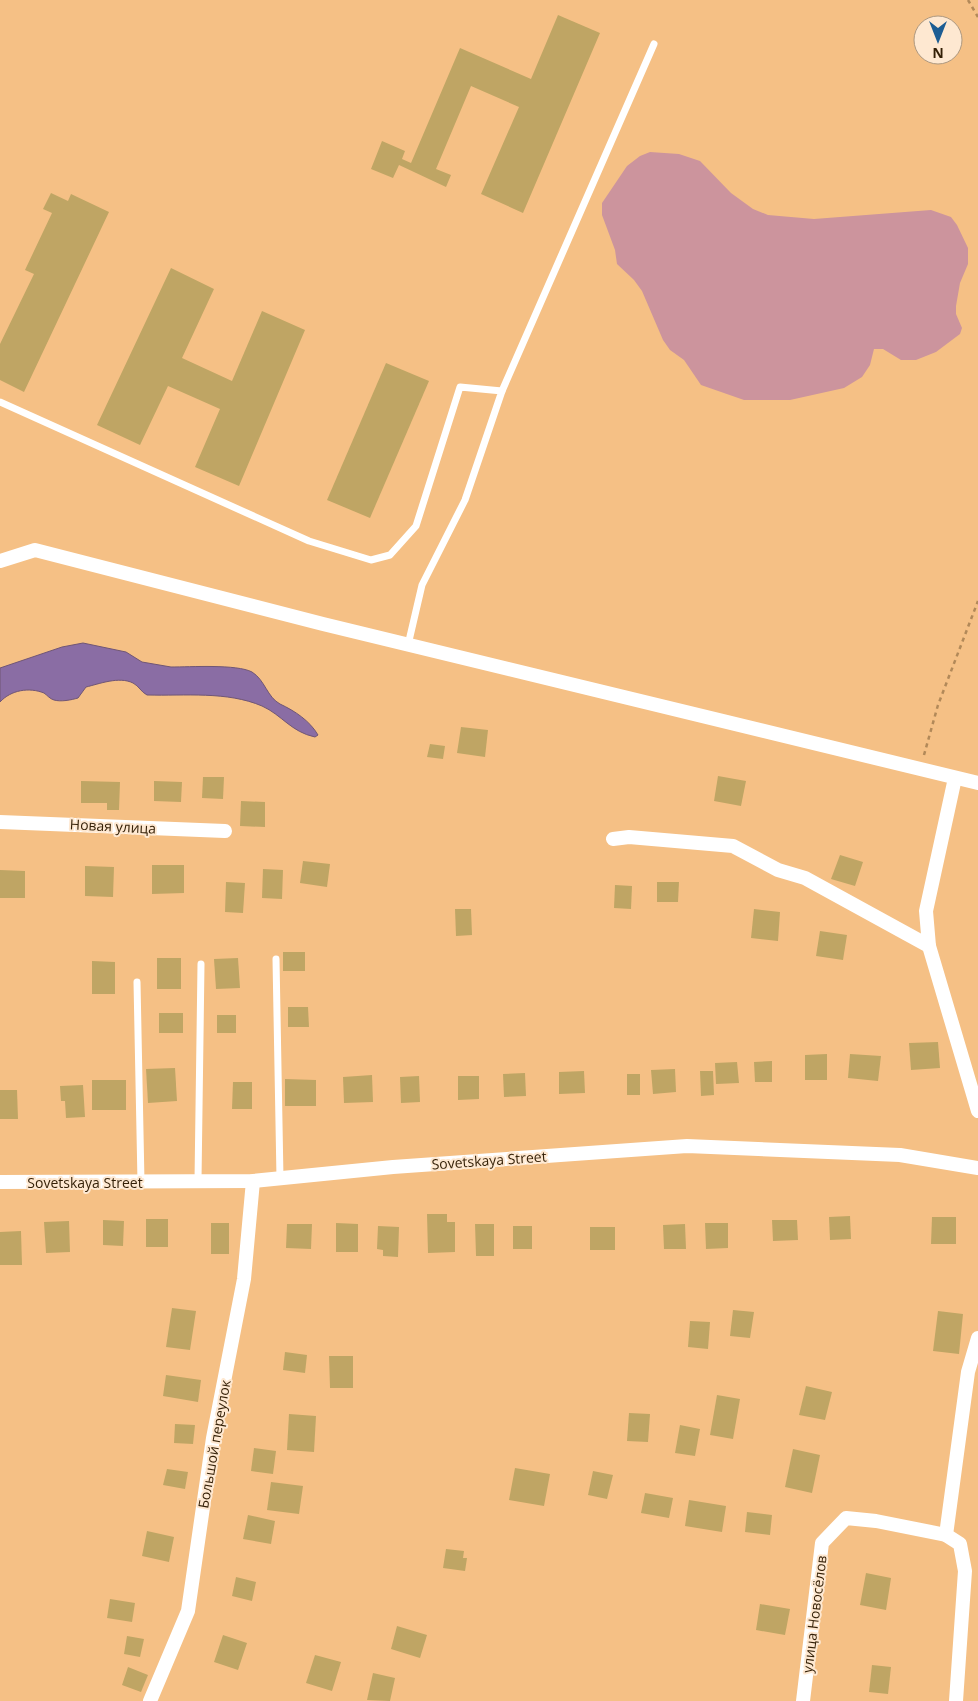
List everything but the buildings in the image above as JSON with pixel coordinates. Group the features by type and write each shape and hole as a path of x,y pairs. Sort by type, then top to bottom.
{"street":[{"path":"0,561 35,550 408,645 978,784"},
{"path":"955,778 926,911 929,946 978,1111"},
{"name":"Новая улица","path":"0,822 225,831"},
{"path":"613,839 629,837 733,846 778,870 805,878 929,946"},
{"name":"Sovetskaya Street","path":"0,1182 253,1180 393,1167 687,1146 900,1155 978,1168"},
{"name":"Большой переулок","path":"150,1701 188,1611 213,1438 244,1279 253,1180"},
{"path":"956,1701 965,1571 960,1544 946,1535 968,1372 978,1338"},
{"name":"улица Новосёлов","path":"803,1701 822,1543 846,1518 876,1521 946,1535"}],"lane":[{"path":"408,645 422,585 465,500 502,391 654,44"},
{"path":"0,402 310,541 372,560 390,555 416,526 460,387 502,391"},
{"path":"276,959 280,1178"},
{"path":"198,1181 201,964"},
{"path":"137,982 140,1182"}],"path":[{"path":"968,0 978,17"},
{"path":"920,770 938,704 978,601"}],"shaded area":[{"path":"650,152 679,154 700,161 731,193 753,209 768,215 814,219 931,210 951,217 968,248 968,264 960,283 956,306 956,314 962,328 960,334 936,352 916,360 901,360 883,349 874,349 870,365 862,377 844,388 790,400 744,400 701,385 684,360 670,350 663,340 642,291 634,280 617,264 615,250 602,215 602,203 627,166 640,156"},
{"path":"83,643 126,652 142,662 171,667 201,666 245,669 260,679 276,701 302,717 318,735 315,737 307,735 269,710 249,701 206,695 147,695 133,683 122,680 86,687 78,698 69,700 54,700 44,693 26,690 15,692 0,702 0,668 62,647"}]}
